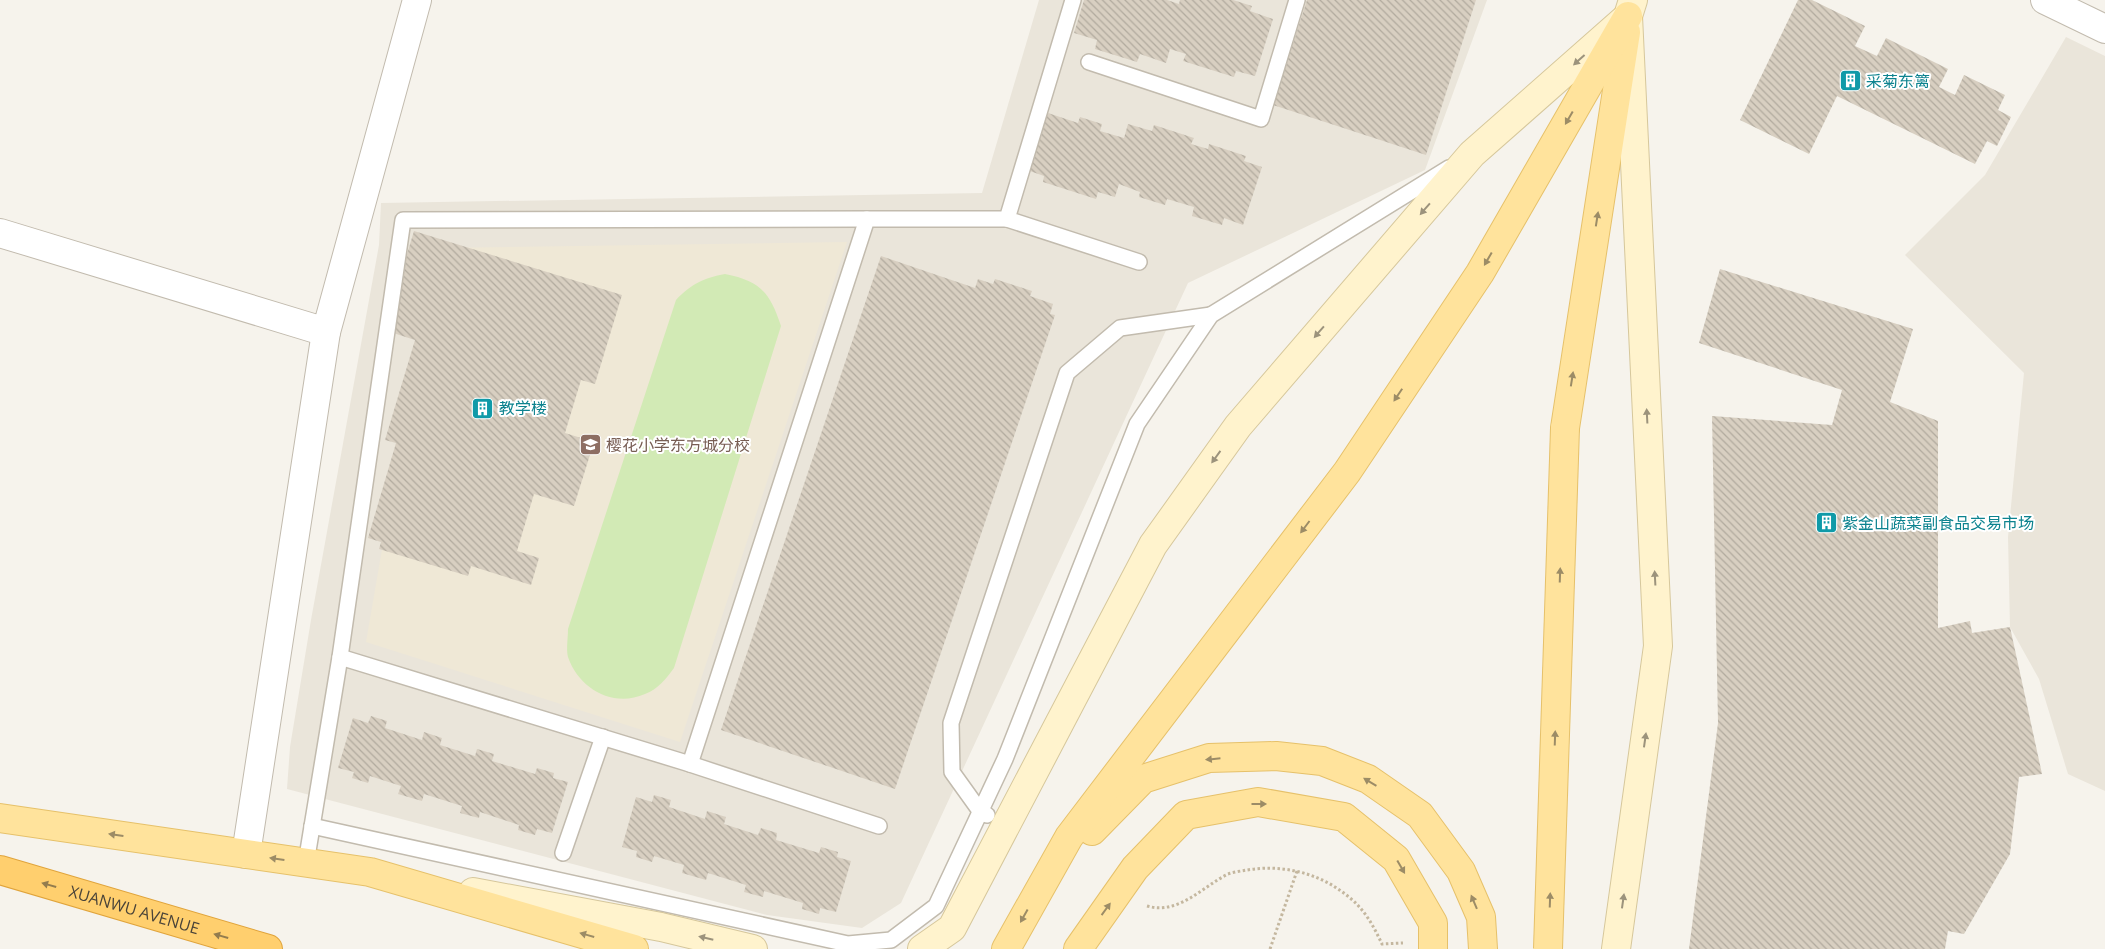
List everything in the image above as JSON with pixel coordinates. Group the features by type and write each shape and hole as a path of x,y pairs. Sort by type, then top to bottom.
{"highway":[{"name":"XUANWU AVENUE","path":"0,870 268,949"}],"main road":[{"path":"1548,949 1565,428 1631,8"},
{"path":"1006,949 1069,838 1347,472 1480,273 1631,8"},
{"path":"1042,883 1143,779 1209,758 1276,756 1322,760 1368,779 1420,815 1461,872 1480,917 1483,949"},
{"path":"1078,949 1135,868 1186,815 1258,802 1344,817 1396,859 1433,922 1422,946"},
{"path":"0,818 370,872 634,949"}],"street":[{"path":"246,854 326,332 417,0"},
{"path":"2055,2 2105,29"},
{"path":"922,949 952,928 1152,545 1238,426 1472,154 1631,8"},
{"path":"1616,949 1658,646 1631,8"},
{"path":"0,233 326,332"},
{"path":"370,872 661,927 753,949"}],"lane":[{"path":"1007,219 1073,0"},
{"path":"1089,62 1261,119 1297,0"},
{"path":"984,813 952,772 951,723 1067,373 1120,328 1211,315 1472,154"},
{"path":"690,764 867,219"},
{"path":"306,863 340,657 403,220 1007,219 1139,262"},
{"path":"312,826 848,944 891,940 936,906 984,813 1137,424 1211,315"},
{"path":"340,657 690,764 879,826"},
{"path":"563,854 603,737"}],"path":[{"path":"1139,904 1156,909 1171,907 1187,901 1230,873 1264,868 1297,870 1323,880 1350,897 1370,920 1382,944 1422,946"},
{"path":"1270,949 1297,870"}],"shaded area":[{"path":"1039,0 1487,0 1425,170 1188,283 901,903 862,928 767,915 287,789 290,747 311,620 379,245 381,203 982,193"},
{"path":"2066,37 2105,56 2105,791 2068,774 2039,679 2010,627 2008,537 2024,373 1905,255 1985,175"},
{"name":"樱花小学东方城分校","path":"847,242 680,742 366,642 434,248"}],"green space":[{"path":"725,274 747,280 762,290 773,305 781,326 674,668 665,680 650,692 633,698 609,697 589,686 573,668 567,654 568,629 676,300 698,282"}],"building":[{"path":"1084,0 1167,0 1179,4 1180,0 1233,0 1252,6 1250,11 1273,19 1255,76 1236,71 1234,77 1183,61 1186,54 1170,49 1166,63 1140,54 1137,62 1095,49 1097,40 1074,33"},
{"path":"1307,0 1476,0 1426,155 1273,105"},
{"name":"采菊东篱","path":"1798,0 1812,0 1865,26 1855,46 1877,56 1886,38 1948,69 1939,87 1955,95 1964,75 2005,95 1998,110 2011,117 1997,146 1987,141 1975,164 1837,96 1809,154 1740,120"},
{"path":"1045,112 1078,123 1080,117 1102,124 1100,131 1124,138 1128,124 1152,131 1154,125 1194,138 1191,144 1208,149 1209,144 1246,156 1244,161 1262,167 1243,225 1224,218 1222,225 1192,216 1194,207 1167,199 1165,205 1139,197 1140,192 1119,184 1115,197 1098,192 1096,199 1043,182 1044,176 1027,170"},
{"name":"教学楼","path":"414,231 622,295 595,384 581,380 565,433 594,442 574,506 534,494 517,551 539,558 531,585 471,566 468,576 379,549 381,542 368,538 396,443 385,440 415,340 384,330"},
{"path":"881,256 975,288 978,279 993,284 995,279 1032,291 1030,296 1053,304 1050,314 1055,315 895,789 721,730"},
{"name":"紫金山蔬菜副食品交易市场","path":"1720,269 1913,329 1890,402 1938,421 1938,628 1970,621 1972,633 2010,627 2042,774 2019,777 2010,854 1964,934 1948,931 1945,949 1689,949 1718,723 1712,416 1832,425 1842,390 1699,343"},
{"path":"371,716 387,721 385,728 422,740 424,732 442,738 440,745 475,756 477,749 494,754 492,761 535,774 537,768 554,773 553,778 568,782 552,833 537,829 535,835 518,830 519,825 480,812 479,818 460,813 462,806 424,794 422,801 398,794 401,786 370,776 368,783 352,778 354,772 338,768 353,718 368,723"},
{"path":"654,795 671,800 669,807 705,819 707,811 726,817 724,824 758,835 761,828 777,833 776,840 819,853 821,847 838,852 837,857 851,861 836,912 820,908 819,914 802,909 803,903 764,891 763,897 744,892 746,885 708,873 706,880 682,873 684,865 654,856 652,862 636,857 637,851 622,847 636,797 652,802"}],"place":[{"name":"采菊东篱","path":"1850,81"},
{"name":"教学楼","path":"483,408"},
{"name":"樱花小学东方城分校","path":"590,445"},
{"name":"紫金山蔬菜副食品交易市场","path":"1826,523"}]}
